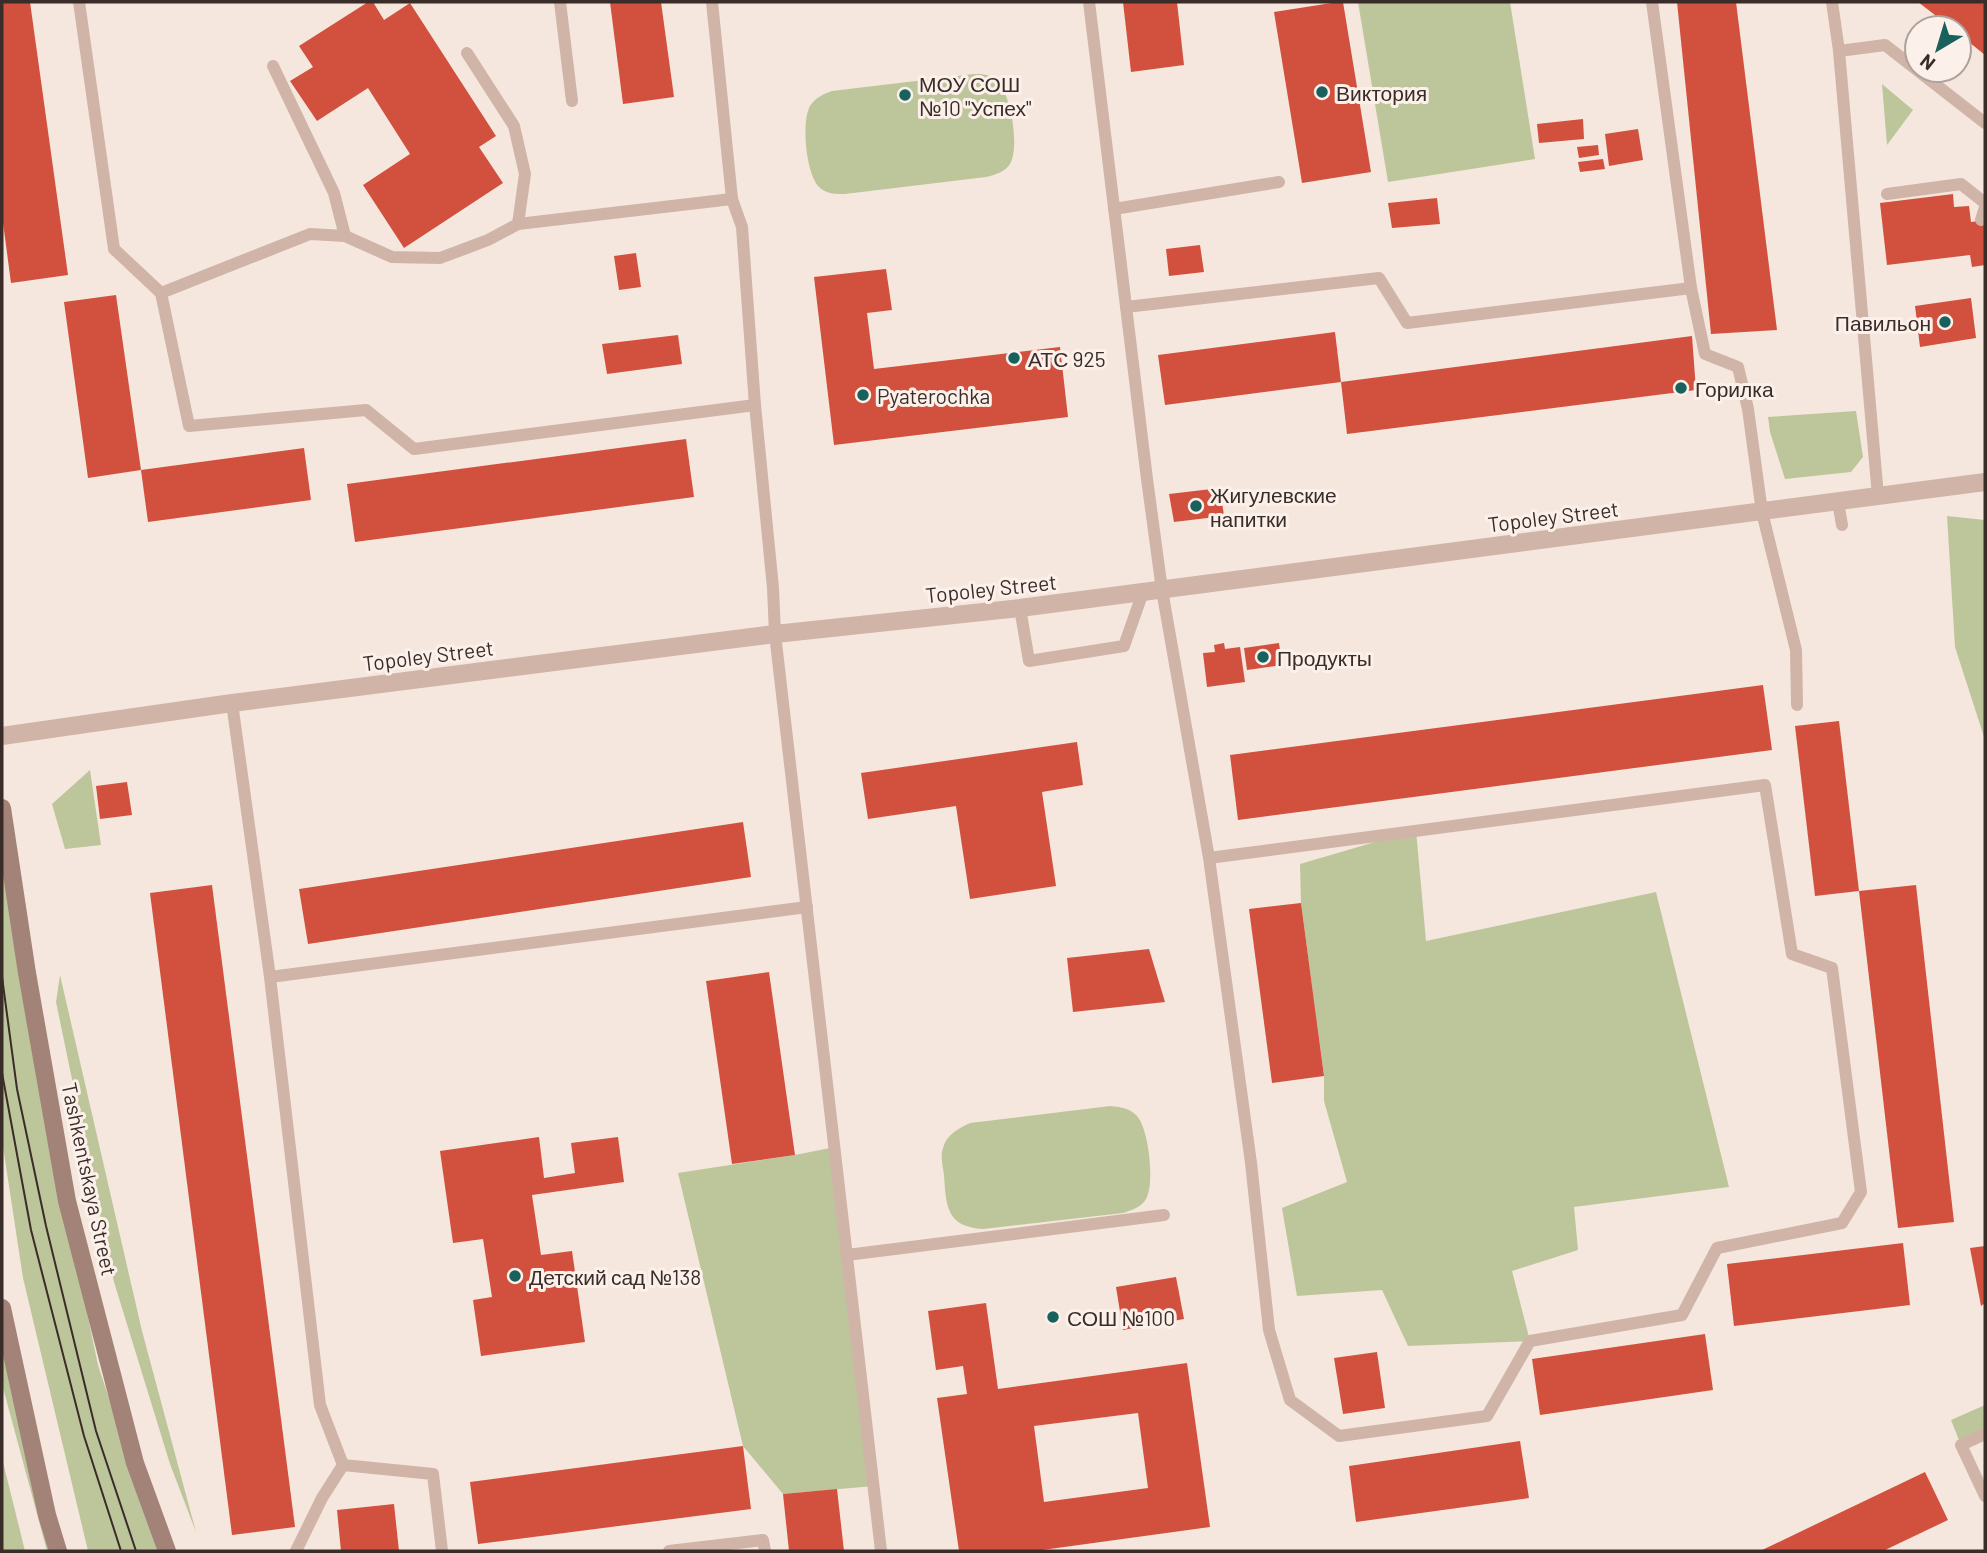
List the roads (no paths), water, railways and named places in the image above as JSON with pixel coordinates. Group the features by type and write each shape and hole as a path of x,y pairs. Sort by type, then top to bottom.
{"main road":[{"name":"Tashkentskaya Street","path":"2,808 27,973 67,1201 135,1463 167,1551"},
{"path":"2,1308 47,1516 58,1551"}],"street":[{"name":"Topoley Street","path":"2,736 232,702 775,634 1020,608 1985,482"}],"lane":[{"path":"79,2 114,249 161,293 189,426 366,410 414,449 755,405"},
{"path":"560,2 572,101"},
{"path":"712,2 732,199 742,227 775,634 881,1551"},
{"path":"1089,2 1162,590 1209,858 1251,1163 1269,1330 1290,1400 1339,1436 1487,1416 1530,1341 1682,1315 1717,1248 1842,1223 1861,1192 1832,968 1792,954 1765,785 1209,858"},
{"path":"1652,2 1691,288 1705,354 1738,367 1748,409 1762,512 1796,649 1797,705"},
{"path":"1832,2 1839,51 1878,496"},
{"path":"1839,51 1885,45 1985,123"},
{"path":"467,53 514,125 525,174 518,224"},
{"path":"274,66 334,193 345,236"},
{"path":"1114,209 1279,182"},
{"path":"1887,194 1961,184 1984,210"},
{"path":"161,293 310,234 345,236 393,257 440,258 488,240 518,224 732,199"},
{"path":"1126,307 1379,278 1407,323 1691,288"},
{"path":"1838,502 1842,525"},
{"path":"1020,608 1029,661 1124,646 1143,592"},
{"path":"232,702 270,977 320,1405 343,1465"},
{"path":"270,977 807,907"},
{"path":"847,1255 1164,1215"},
{"path":"1985,1434 1961,1445 1985,1496"},
{"path":"296,1551 322,1498 343,1465"},
{"path":"343,1465 433,1474 442,1551"},
{"path":"669,1551 763,1540 765,1551"}],"tram line":[{"path":"2,977 17,1089 46,1226 96,1431 136,1551"},
{"path":"2,1073 31,1230 84,1436 121,1551"}],"place":[{"name":"Виктория","path":"1322,92"},
{"name":"МОУ СОШ №10 \"Успех\"","path":"905,95"},
{"name":"Павильон","path":"1945,322"},
{"name":"АТС 925","path":"1014,358"},
{"name":"Горилка","path":"1681,388"},
{"name":"Pyaterochka","path":"863,395"},
{"name":"Жигулевские напитки","path":"1196,506"},
{"name":"Продукты","path":"1263,657"},
{"name":"Детский сад №138","path":"515,1276"},
{"name":"СОШ №100","path":"1053,1317"}]}
